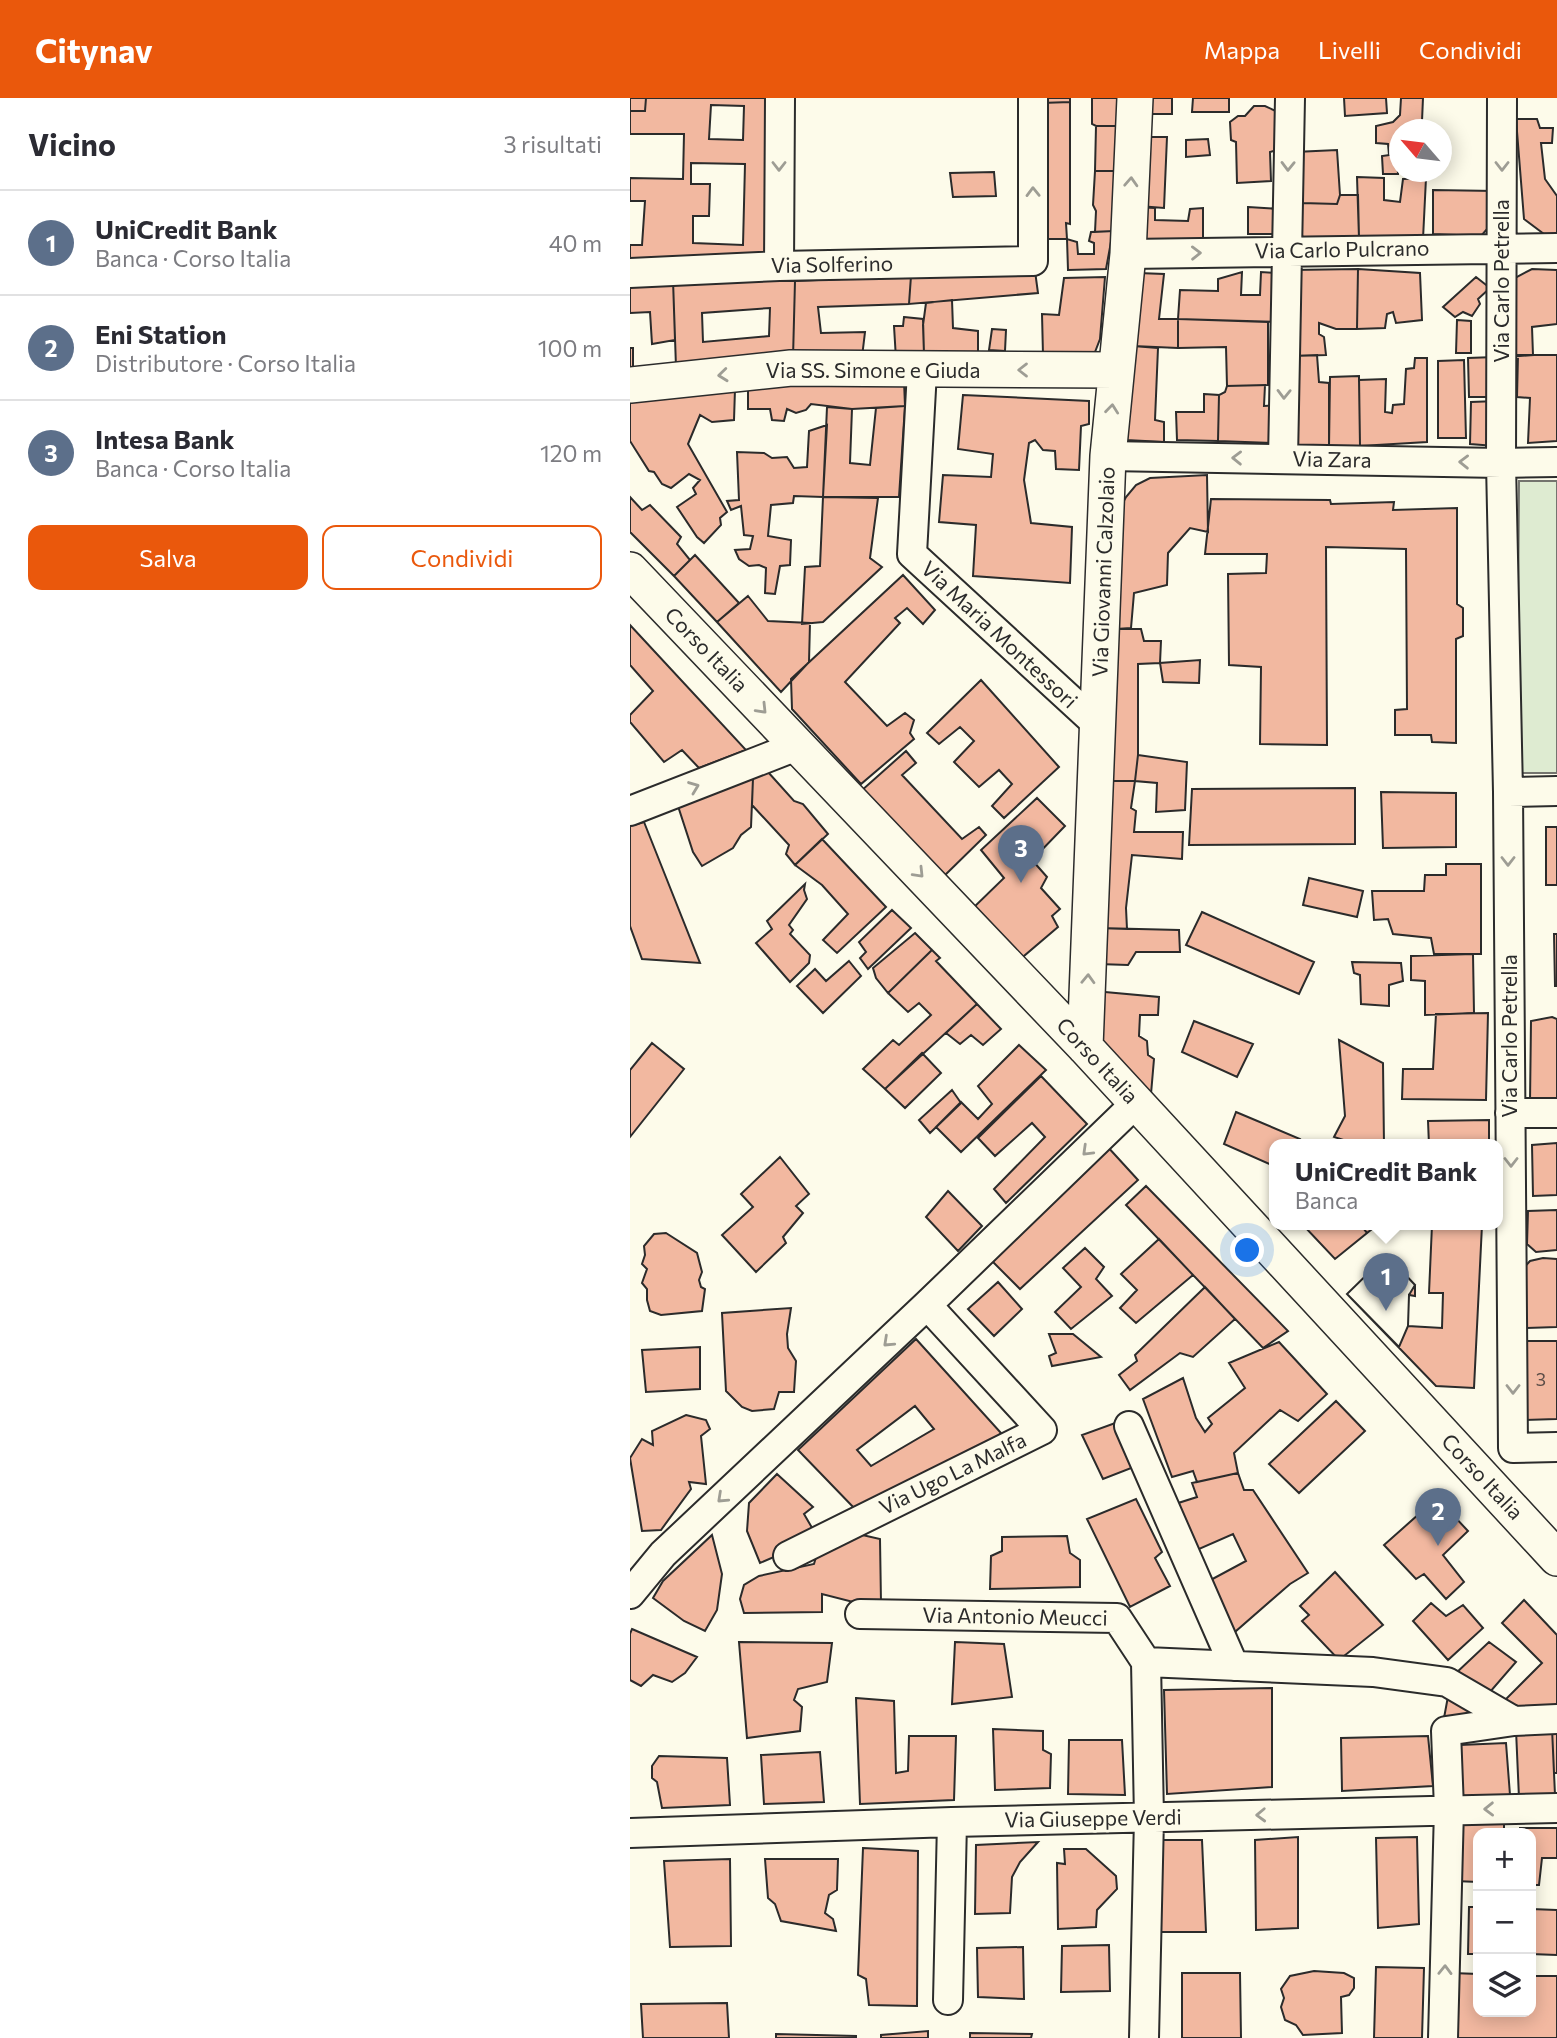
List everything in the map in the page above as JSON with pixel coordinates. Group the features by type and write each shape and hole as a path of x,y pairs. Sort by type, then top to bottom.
{"main road":[{"name":"Via Giovanni Calzolaio","path":"1085,1047 1108,456 1128,254 1135,98"},
{"name":"Via SS. Simone e Giuda","path":"630,385 791,368 1116,370"},
{"name":"Corso Italia","path":"630,570 1085,1047 1557,1558"}],"street":[{"path":"779,266 780,98"},
{"name":"Via Solferino","path":"630,273 779,266 1033,261 1032,98"},
{"path":"1283,459 1290,98"},
{"name":"Via Carlo Petrella","path":"1502,98 1502,463 1508,792 1513,1448"},
{"name":"Via Carlo Pulcrano","path":"1128,254 1557,248"},
{"name":"Via Maria Montessori","path":"922,370 912,554 1099,726"},
{"name":"Via Zara","path":"1108,456 1557,462"},
{"path":"630,811 797,746"},
{"path":"1508,792 1557,791"},
{"path":"630,1594 663,1554 1136,1104"},
{"path":"1510,1113 1557,1113"},
{"name":"Via Ugo La Malfa","path":"788,1556 1042,1430 927,1305"},
{"path":"1129,1426 1234,1665"},
{"path":"1488,1483 1513,1448 1557,1447"},
{"name":"Via Antonio Meucci","path":"860,1614 1117,1618 1146,1662"},
{"path":"1144,2038 1149,1818 1146,1662 1373,1672 1447,1682 1514,1721"},
{"path":"1443,2038 1449,1810 1446,1731 1557,1718"},
{"name":"Via Giuseppe Verdi","path":"630,1833 952,1822 1557,1808"},
{"path":"948,2000 952,1822"}],"green space":[{"path":"1519,481 1557,481 1557,773 1517,773"}],"building":[{"path":"630,98 646,98 645,111 630,111"},
{"path":"646,98 773,98 765,264 630,267 630,245 642,245 645,201 630,201 630,178 683,179 684,134 630,134 630,111 645,111","holes":["711,105 744,106 743,140 709,139","691,163 745,164 743,245 693,243 693,216 709,216 710,184 691,184"]},
{"path":"1041,98 1070,98 1070,102 1041,103"},
{"path":"1092,98 1122,98 1121,126 1092,124"},
{"path":"1145,98 1172,98 1172,114 1145,114"},
{"path":"1193,98 1229,98 1229,112 1192,112"},
{"path":"1344,98 1386,98 1387,113 1345,116"},
{"path":"1401,98 1423,98 1422,119 1396,119 1400,115"},
{"path":"1070,102 1070,224 1066,223 1067,239 1041,239 1041,103"},
{"path":"1254,106 1265,106 1280,113 1277,150 1270,152 1271,181 1237,183 1236,142 1231,140 1230,122 1238,116 1245,116"},
{"path":"1516,119 1537,119 1540,128 1553,128 1552,143 1541,143 1545,179 1557,196 1557,234 1544,234 1524,219"},
{"path":"1389,123 1389,155 1388,144 1376,143 1376,126"},
{"path":"1096,126 1121,126 1120,171 1095,171"},
{"path":"1141,137 1167,137 1164,208 1139,206"},
{"path":"1208,139 1210,155 1186,157 1186,140"},
{"path":"1337,150 1340,195 1337,204 1302,203 1302,176 1295,152"},
{"path":"1389,155 1389,174 1383,174 1382,156"},
{"path":"1095,171 1120,171 1113,231 1095,232"},
{"path":"994,172 996,196 953,197 950,173"},
{"path":"1357,177 1384,178 1384,200 1400,202 1403,182 1426,182 1423,239 1359,238"},
{"path":"1433,190 1495,191 1495,220 1481,236 1433,234"},
{"path":"1340,195 1358,195 1359,238 1300,237 1302,203 1337,204"},
{"path":"1135,207 1155,208 1155,220 1188,221 1190,209 1203,208 1203,240 1134,239"},
{"path":"1248,207 1280,209 1281,234 1248,234"},
{"path":"1113,231 1106,269 1068,270 1067,239 1077,242 1078,254 1094,254 1094,243 1089,241 1091,232"},
{"path":"1358,269 1357,329 1336,329 1319,323 1319,334 1324,337 1326,355 1292,356 1292,270"},
{"path":"1358,269 1420,273 1422,320 1396,323 1393,312 1387,314 1385,328 1357,329"},
{"path":"1532,269 1557,270 1557,324 1532,327 1533,355 1508,357 1511,280"},
{"path":"1035,271 1038,293 909,304 911,276"},
{"path":"1242,272 1241,295 1260,295 1261,272 1277,273 1280,322 1178,319 1180,290 1218,291 1218,279"},
{"path":"1138,273 1164,274 1159,319 1178,319 1178,348 1133,346"},
{"path":"911,276 909,304 818,307 821,333 865,332 862,357 793,358 795,281"},
{"path":"1105,277 1100,339 1095,352 1043,355 1042,314 1059,315 1064,278"},
{"path":"1476,277 1490,288 1478,299 1480,304 1472,316 1463,312 1455,317 1443,307"},
{"path":"673,280 795,281 793,358 676,367","holes":["770,308 769,336 703,342 702,313"]},
{"path":"673,280 675,340 652,344 650,312 630,313 630,282"},
{"path":"952,300 953,328 978,331 978,353 924,354 923,325 926,303"},
{"path":"904,317 923,319 924,354 896,359 894,326 903,326"},
{"path":"1178,319 1268,322 1268,385 1227,386 1226,347 1178,348"},
{"path":"1457,320 1471,321 1471,353 1456,353"},
{"path":"992,329 1006,330 1005,351 989,350"},
{"path":"1133,346 1158,348 1155,420 1164,422 1164,442 1126,440"},
{"path":"630,348 633,348 633,377 630,377"},
{"path":"1317,355 1319,382 1329,383 1329,447 1290,446 1292,356"},
{"path":"1518,355 1557,355 1557,441 1528,443 1530,398 1517,397"},
{"path":"1495,357 1496,397 1469,397 1468,358"},
{"path":"1415,358 1427,358 1427,442 1360,446 1359,380 1386,379 1385,412 1392,413 1393,405 1404,404 1406,369 1414,368"},
{"path":"1464,360 1466,438 1438,438 1438,361"},
{"path":"1359,376 1360,446 1329,447 1330,377"},
{"path":"904,381 905,406 852,409 811,404 806,410 796,413 787,409 784,421 772,420 770,409 748,409 748,385"},
{"path":"1265,385 1264,406 1278,405 1275,443 1218,441 1219,395 1225,392 1227,386"},
{"path":"735,389 734,420 712,422 700,415 688,444 727,512 720,518 721,525 704,543 677,507 696,494 693,488 700,480 689,474 671,488 662,484 654,472 649,471 630,441 630,393"},
{"path":"1204,394 1219,395 1218,441 1177,440 1176,412 1204,412"},
{"path":"963,395 1089,401 1089,424 1081,426 1079,470 1056,469 1055,451 1043,450 1035,440 1029,443 1024,480 1031,523 1072,527 1070,583 973,576 976,525 939,522 943,475 991,477 993,454 958,449"},
{"path":"1497,401 1495,446 1470,444 1471,402"},
{"path":"905,406 899,497 823,497 827,407 852,409 850,463 870,465 876,408"},
{"path":"827,425 823,497 794,496 793,503 771,505 768,536 791,540 790,565 780,566 775,594 765,593 766,568 759,565 749,566 739,559 735,550 750,549 753,536 744,535 741,506 731,510 727,501 739,500 737,452 764,453 772,458 787,457 794,468 807,467 809,431"},
{"path":"1207,475 1208,532 1190,528 1168,553 1167,585 1134,593 1131,628 1116,629 1119,510 1126,497 1136,485 1150,478"},
{"path":"630,497 642,510 650,505 681,537 677,544 690,560 674,576 630,532"},
{"path":"823,497 878,498 870,558 882,567 823,622 802,624 805,567 820,566"},
{"path":"1211,499 1330,500 1331,504 1394,502 1393,510 1457,508 1457,604 1463,608 1463,636 1456,639 1456,743 1432,742 1431,735 1395,735 1395,710 1407,709 1406,549 1326,547 1327,745 1260,744 1261,667 1229,665 1228,574 1266,573 1267,554 1205,554"},
{"path":"695,555 739,603 717,622 674,576"},
{"path":"903,575 935,610 923,624 907,608 895,618 900,623 845,682 887,726 905,713 914,720 910,733 914,739 861,784 792,709 791,679"},
{"path":"748,596 768,621 810,623 809,662 781,692 717,622"},
{"path":"630,625 746,750 699,768 682,750 664,762 630,722 630,715 653,691 630,665"},
{"path":"1116,629 1141,629 1144,641 1161,641 1160,663 1138,664 1138,755 1135,781 1108,781"},
{"path":"1200,660 1199,683 1163,682 1160,663"},
{"path":"981,680 1059,767 1004,818 992,806 1012,784 999,770 979,787 954,762 974,741 960,727 939,744 927,733"},
{"path":"906,751 916,763 902,775 962,839 979,827 986,835 940,880 861,791"},
{"path":"1138,755 1187,762 1185,810 1156,812 1157,783 1135,781"},
{"path":"768,772 794,801 803,804 828,834 795,865 786,854 789,845 752,805 753,778"},
{"path":"753,778 751,827 741,835 733,848 702,866 693,852 678,806"},
{"path":"1108,781 1135,781 1131,808 1136,811 1134,832 1183,832 1182,859 1132,855 1126,908 1127,929 1098,928"},
{"path":"1355,788 1355,844 1189,845 1192,789"},
{"path":"1381,792 1456,793 1456,847 1383,848"},
{"path":"1037,798 1065,826 1032,860 1047,877 1041,888 1060,909 1052,916 1058,927 1018,961 971,910 1004,878 981,850"},
{"path":"644,822 700,963 642,959 630,926 630,826"},
{"path":"1546,827 1557,827 1557,885 1546,885"},
{"path":"822,839 886,907 837,953 823,940 848,914 822,885 795,865"},
{"path":"1446,864 1481,864 1481,954 1434,954 1431,938 1393,934 1388,919 1374,920 1372,891 1424,891 1425,875 1446,875"},
{"path":"1309,878 1363,891 1357,917 1303,905"},
{"path":"805,884 807,899 789,925 793,930 790,934 810,955 809,963 790,982 756,943 772,929 767,921"},
{"path":"892,910 911,928 868,969 860,958 866,952 859,942"},
{"path":"1202,912 1314,962 1299,994 1186,945"},
{"path":"1098,928 1179,930 1180,952 1136,952 1128,965 1098,964"},
{"path":"915,933 932,950 888,993 876,978 873,968"},
{"path":"1554,934 1557,934 1557,986 1555,986"},
{"path":"932,950 940,958 936,961 977,1004 885,1089 863,1069 893,1040 899,1045 931,1015 919,1003 908,1012 888,993"},
{"path":"1473,954 1474,1013 1425,1015 1425,981 1411,980 1411,956"},
{"path":"849,961 861,976 823,1013 797,986 815,969 826,981"},
{"path":"1352,962 1401,963 1403,981 1389,985 1389,1006 1361,1004 1360,975 1354,973"},
{"path":"1094,991 1159,997 1158,1015 1140,1015 1139,1036 1147,1041 1148,1055 1154,1059 1151,1094 1091,1040"},
{"path":"977,1004 1001,1029 983,1045 971,1035 960,1044 946,1033"},
{"path":"1488,1013 1486,1100 1402,1099 1403,1069 1433,1069 1436,1014"},
{"path":"1552,1017 1557,1019 1557,1100 1530,1102 1531,1021"},
{"path":"1194,1021 1253,1044 1237,1077 1182,1052"},
{"path":"1339,1040 1383,1063 1384,1139 1334,1137 1345,1116"},
{"path":"652,1043 684,1069 630,1137 630,1070"},
{"path":"1019,1045 1046,1070 961,1152 936,1127 961,1102 978,1119 992,1104 978,1086"},
{"path":"922,1053 941,1073 905,1108 885,1089"},
{"path":"1041,1076 1087,1124 1006,1203 994,1189 1045,1137 1032,1123 995,1156 978,1138"},
{"path":"952,1090 961,1103 930,1133 919,1120"},
{"path":"1236,1112 1300,1139 1269,1139 1269,1164 1224,1144"},
{"path":"1489,1120 1489,1139 1429,1139 1428,1121"},
{"path":"1557,1143 1557,1195 1533,1196 1532,1145"},
{"path":"1106,1145 1138,1180 1020,1289 990,1259"},
{"path":"780,1157 809,1194 796,1206 803,1213 783,1237 786,1243 756,1272 722,1235 753,1207 741,1194"},
{"path":"1146,1186 1288,1331 1263,1348 1126,1205"},
{"path":"948,1191 982,1226 958,1251 926,1217"},
{"path":"1557,1210 1557,1250 1536,1252 1527,1244 1528,1211"},
{"path":"1308,1230 1365,1230 1367,1233 1335,1259"},
{"path":"1432,1230 1482,1230 1474,1388 1436,1386 1347,1294 1387,1255 1415,1285 1415,1296 1409,1295 1408,1326 1442,1328 1443,1293 1429,1293"},
{"path":"666,1233 697,1253 702,1272 699,1280 701,1287 705,1289 702,1311 661,1315 650,1311 647,1289 642,1283 647,1269 642,1264 644,1246 654,1234"},
{"path":"1159,1239 1193,1275 1136,1323 1120,1308 1137,1290 1121,1274"},
{"path":"1085,1248 1104,1267 1096,1279 1112,1296 1071,1329 1055,1312 1081,1287 1063,1268"},
{"path":"1387,1255 1415,1285 1409,1295 1408,1326 1399,1347 1347,1294"},
{"path":"1557,1259 1557,1327 1527,1328 1521,1314 1520,1272 1530,1261"},
{"path":"998,1282 1022,1309 994,1336 968,1309"},
{"path":"1205,1287 1235,1319 1193,1357 1180,1353 1130,1390 1119,1375 1137,1361 1135,1355"},
{"path":"791,1308 787,1334 788,1348 796,1361 794,1392 779,1392 774,1409 752,1411 742,1407 726,1391 722,1313"},
{"path":"1049,1334 1073,1334 1101,1357 1052,1366 1049,1356 1056,1353"},
{"path":"916,1339 1001,1433 987,1448 856,1510 798,1450","holes":["915,1406 934,1429 871,1466 857,1450"]},
{"path":"1524,1341 1557,1341 1557,1419 1525,1420"},
{"path":"1279,1342 1327,1394 1298,1421 1280,1410 1234,1453 1238,1473 1197,1482 1193,1471 1172,1477 1143,1399 1183,1378 1196,1418 1205,1432 1212,1424 1208,1418 1245,1388 1229,1363"},
{"path":"700,1347 700,1389 646,1392 642,1350"},
{"path":"1336,1401 1365,1431 1299,1493 1269,1464"},
{"path":"686,1415 706,1420 710,1429 701,1436 706,1484 689,1482 691,1489 661,1530 642,1531 630,1458 642,1439 653,1445 652,1431"},
{"path":"1118,1422 1139,1465 1103,1479 1082,1435"},
{"path":"1238,1473 1244,1490 1253,1490 1308,1573 1290,1584 1228,1638 1205,1583 1246,1561 1233,1534 1190,1553 1172,1505 1197,1497 1192,1483"},
{"path":"777,1474 813,1507 804,1514 818,1538 760,1563 747,1531 749,1503"},
{"path":"1437,1498 1468,1531 1443,1555 1464,1582 1446,1599 1424,1574 1416,1579 1384,1545"},
{"path":"1136,1499 1162,1552 1155,1558 1170,1586 1130,1607 1087,1519"},
{"path":"858,1534 880,1539 881,1603 861,1604 822,1594 822,1612 744,1613 740,1599 744,1585 759,1576 814,1564 816,1557"},
{"path":"712,1535 722,1574 717,1610 705,1631 684,1621 653,1598 663,1581"},
{"path":"1067,1536 1070,1553 1080,1560 1080,1587 990,1589 991,1556 1002,1551 1002,1537"},
{"path":"1335,1572 1383,1625 1339,1660 1302,1621 1309,1615 1300,1606"},
{"path":"1524,1600 1557,1635 1557,1709 1517,1710 1504,1701 1542,1663 1502,1623"},
{"path":"1431,1603 1446,1616 1463,1605 1483,1628 1448,1660 1413,1621"},
{"path":"632,1629 697,1657 685,1673 672,1682 653,1675 641,1686 630,1680"},
{"path":"739,1642 832,1643 827,1682 798,1689 794,1700 802,1707 800,1731 747,1738"},
{"path":"955,1642 1004,1644 1012,1697 952,1704"},
{"path":"1489,1642 1516,1662 1490,1692 1455,1674"},
{"path":"1272,1688 1272,1787 1167,1794 1164,1690"},
{"path":"1449,1691 1489,1714 1444,1718"},
{"path":"856,1698 894,1701 896,1773 908,1771 909,1736 956,1736 954,1800 860,1804"},
{"path":"1552,1728 1557,1728 1557,1773 1554,1773"},
{"path":"1552,1728 1555,1795 1519,1798 1516,1730"},
{"path":"993,1729 1043,1731 1043,1750 1051,1754 1050,1788 995,1790"},
{"path":"1428,1736 1433,1786 1342,1791 1341,1738"},
{"path":"1069,1740 1122,1740 1125,1795 1068,1794"},
{"path":"1506,1743 1510,1795 1458,1799 1460,1745"},
{"path":"820,1752 824,1802 764,1804 761,1755"},
{"path":"659,1756 727,1758 730,1805 662,1808 657,1782 652,1778 652,1766"},
{"path":"1456,1823 1504,1824 1504,1828 1473,1828 1473,1882 1455,1881"},
{"path":"1536,1828 1557,1828 1557,1858 1542,1858 1539,1885 1536,1885"},
{"path":"1298,1837 1298,1928 1256,1930 1255,1840"},
{"path":"1417,1837 1419,1924 1378,1928 1376,1838"},
{"path":"1158,1840 1202,1840 1206,1932 1159,1932"},
{"path":"1038,1842 1020,1862 1012,1877 1010,1913 975,1914 976,1845"},
{"path":"863,1848 918,1851 917,2006 869,2005 866,1979 858,1975"},
{"path":"1064,1849 1086,1849 1116,1876 1117,1889 1097,1910 1096,1927 1058,1929 1057,1863 1065,1864"},
{"path":"730,1859 731,1946 670,1947 664,1861"},
{"path":"765,1859 838,1859 837,1890 829,1895 825,1913 833,1919 836,1931 781,1921 775,1904 768,1898"},
{"path":"1469,1907 1473,1907 1473,1954 1468,1954"},
{"path":"1536,1909 1557,1910 1557,1955 1536,1954"},
{"path":"1109,1945 1110,1991 1061,1992 1062,1946"},
{"path":"1023,1947 1024,1999 978,1997 977,1948"},
{"path":"1376,1967 1424,1968 1422,2038 1374,2038"},
{"path":"1314,1971 1344,1973 1354,1978 1354,1988 1349,1995 1341,1997 1342,2033 1303,2035 1296,2025 1285,2020 1281,2007 1284,1998 1281,1989 1290,1976"},
{"path":"1182,1973 1240,1973 1241,2038 1182,2038"},
{"path":"1452,1973 1473,1974 1473,2017 1536,2017 1536,1976 1557,1976 1557,2038 1450,2038"},
{"path":"727,2003 729,2038 643,2038 641,2004"},
{"path":"928,2031 928,2038 881,2038 881,2035"},
{"path":"970,2033 1032,2034 1031,2038 970,2038"},
{"path":"776,2034 856,2036 856,2038 776,2038"}],"place":[{"name":"Intesa Bank","path":"1021,883"},
{"name":"UniCredit Bank","path":"1386,1311"},
{"name":"Eni Station","path":"1438,1546"}]}
